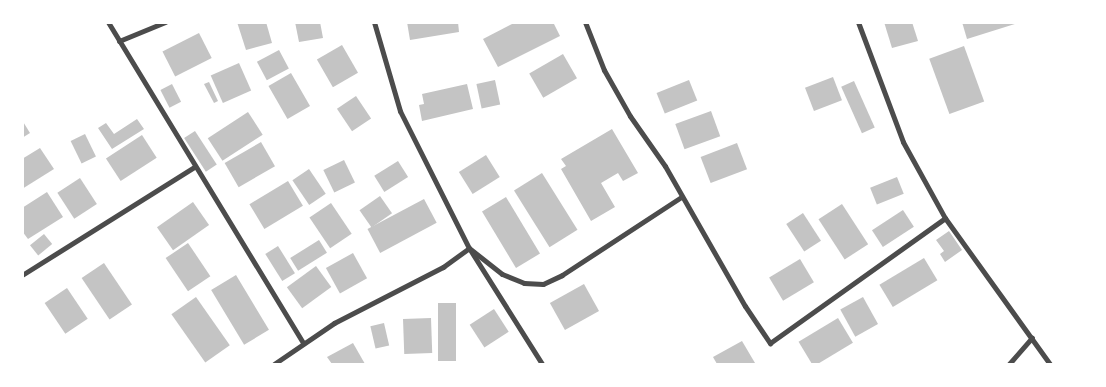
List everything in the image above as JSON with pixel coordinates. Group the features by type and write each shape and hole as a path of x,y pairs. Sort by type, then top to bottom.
{"street":[{"path":"108,22 194,167 303,343"},
{"path":"119,41 165,22"},
{"path":"374,22 400,111 469,248 542,364"},
{"path":"585,22 609,78 630,116 665,166 681,197 759,329 770,343 945,218"},
{"path":"858,22 903,142 945,218 1050,364"},
{"path":"22,275 194,167"},
{"path":"469,248 502,274 524,283 543,284 562,275 681,197"},
{"path":"274,364 334,323 443,267 469,248"},
{"path":"1008,364 1032,338"}],"building":[{"path":"237,22 266,22 272,43 246,50"},
{"path":"295,22 320,22 323,38 299,42"},
{"path":"407,22 458,22 459,32 410,40"},
{"path":"516,22 553,22 560,36 498,67 483,39"},
{"path":"884,22 912,22 918,41 892,48"},
{"path":"962,22 1018,22 1018,23 967,39"},
{"path":"199,33 212,58 175,77 162,52"},
{"path":"342,45 358,73 333,87 317,60"},
{"path":"964,46 984,101 949,114 929,59"},
{"path":"279,50 289,69 267,80 257,62"},
{"path":"563,54 577,78 543,98 529,74"},
{"path":"239,63 251,90 223,103 211,76"},
{"path":"291,73 310,106 287,119 268,86"},
{"path":"833,77 842,100 814,111 805,88"},
{"path":"495,80 500,104 482,108 476,84"},
{"path":"689,80 697,100 665,114 657,93"},
{"path":"854,81 875,128 862,133 841,87"},
{"path":"209,82 218,101 214,103 204,84"},
{"path":"172,84 181,102 169,108 160,90"},
{"path":"467,84 473,109 422,121 419,105 424,104 422,94"},
{"path":"356,96 371,118 352,131 337,109"},
{"path":"711,111 720,136 685,149 675,124"},
{"path":"248,112 263,135 222,161 208,138"},
{"path":"137,119 144,129 112,149 98,128 106,123 114,134"},
{"path":"22,120 30,133 22,138"},
{"path":"612,129 638,173 623,181 618,173 601,183 615,207 591,221 561,169 566,166 561,159"},
{"path":"195,131 217,165 206,172 184,138"},
{"path":"85,134 96,156 82,163 71,141"},
{"path":"142,135 157,158 121,181 106,158"},
{"path":"261,142 275,166 239,187 225,163"},
{"path":"737,143 747,169 711,183 701,157"},
{"path":"40,148 54,169 22,189 22,159"},
{"path":"486,155 500,177 473,194 459,172"},
{"path":"344,160 355,182 334,193 323,170"},
{"path":"398,161 408,177 384,192 374,176"},
{"path":"309,169 326,194 309,205 292,180"},
{"path":"542,173 578,230 550,247 514,190"},
{"path":"897,177 904,194 877,205 870,188"},
{"path":"80,178 97,204 74,219 57,193"},
{"path":"288,181 303,206 264,229 249,204"},
{"path":"47,192 63,217 28,239 22,231 22,208"},
{"path":"380,196 392,213 372,228 360,210"},
{"path":"506,197 540,254 516,268 482,211"},
{"path":"424,199 437,223 380,253 367,229"},
{"path":"193,202 209,225 173,250 157,227"},
{"path":"331,203 352,234 330,248 309,218"},
{"path":"842,204 868,244 845,260 819,219"},
{"path":"903,210 914,227 883,247 872,230"},
{"path":"803,213 821,241 804,252 786,224"},
{"path":"949,231 962,250 945,262 940,254 944,251 936,240"},
{"path":"44,234 52,244 38,255 30,245"},
{"path":"319,240 327,253 298,271 290,258"},
{"path":"188,243 210,276 188,291 166,258"},
{"path":"278,246 295,273 282,281 265,254"},
{"path":"353,253 367,278 340,293 326,268"},
{"path":"924,258 937,280 893,307 879,285"},
{"path":"800,259 814,282 783,301 769,278"},
{"path":"104,263 132,304 110,320 82,278"},
{"path":"316,266 331,287 302,308 287,287"},
{"path":"236,275 269,330 244,345 211,290"},
{"path":"584,284 599,311 565,330 550,303"},
{"path":"67,288 88,319 65,334 45,303"},
{"path":"196,297 230,345 205,363 171,314"},
{"path":"863,297 878,324 855,337 840,310"},
{"path":"438,303 456,303 456,361 438,361"},
{"path":"494,309 509,332 484,347 470,325"},
{"path":"431,318 432,353 404,354 403,319"},
{"path":"838,318 853,343 818,364 812,364 799,342"},
{"path":"384,323 389,345 376,349 370,326"},
{"path":"742,341 755,363 717,364 713,357"},
{"path":"353,343 365,364 332,364 327,357"}]}
